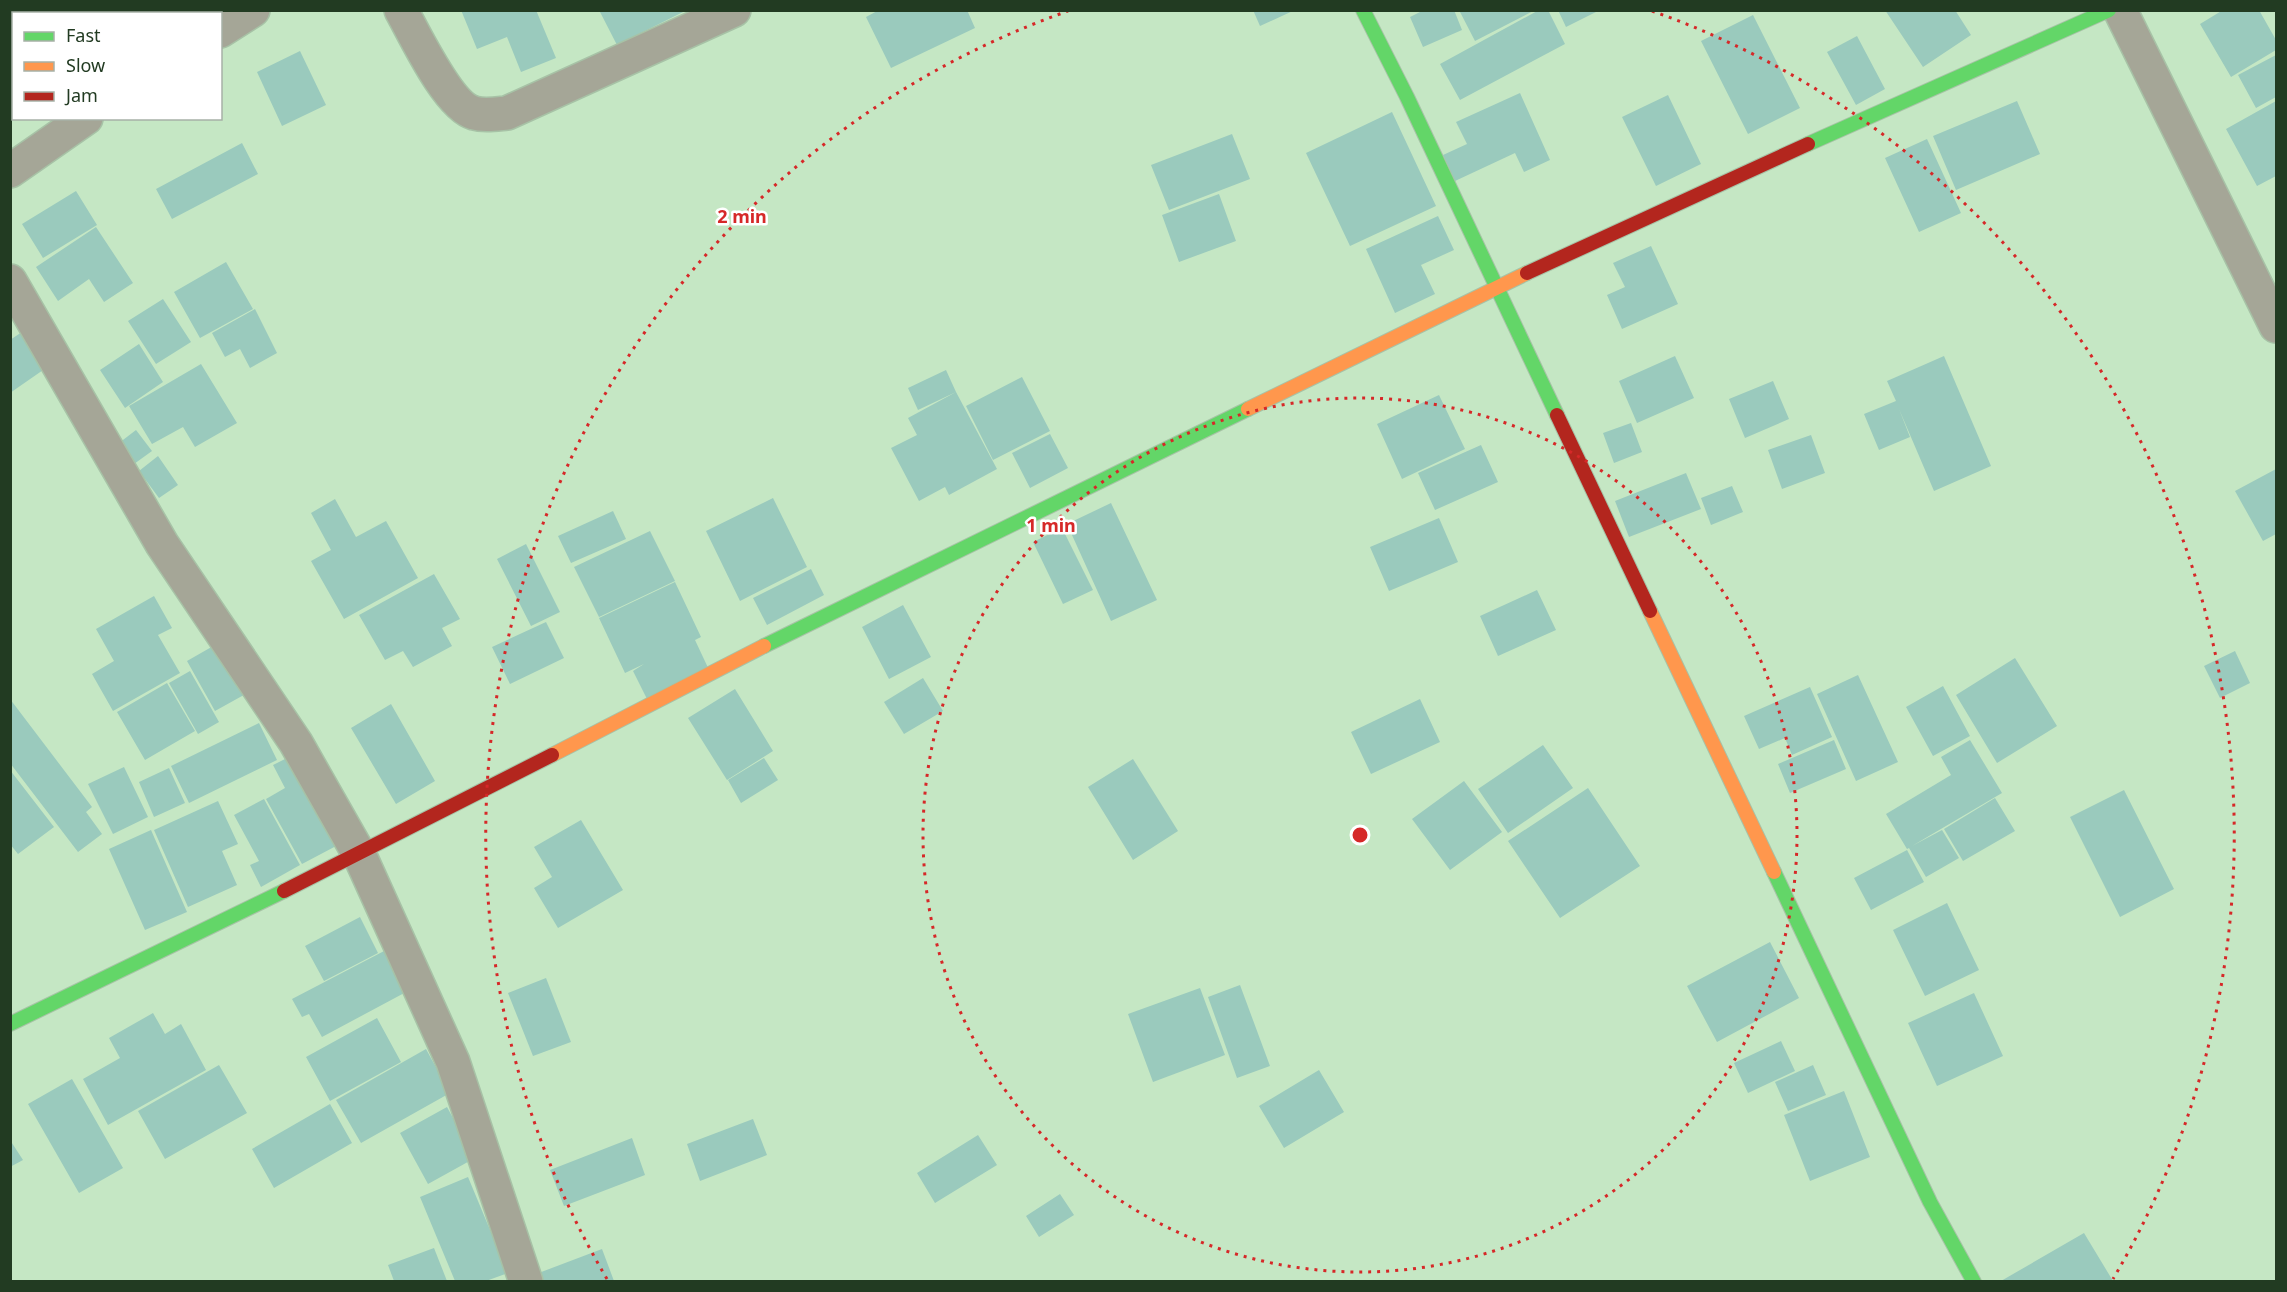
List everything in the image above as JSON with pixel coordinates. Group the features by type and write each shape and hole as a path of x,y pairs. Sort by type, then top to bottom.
{"street":[{"path":"222,30 253,10"},
{"path":"401,10 448,92 459,105 472,113 489,115 507,113 734,10"},
{"path":"1363,10 1407,97 1930,1202 1974,1281"},
{"path":"10,1024 359,854 768,644 1497,288 1864,118 2109,10"},
{"path":"2120,10 2277,326"},
{"path":"10,171 83,120"},
{"path":"10,280 162,544 296,743 359,854 453,1062 526,1281"}],"building":[{"path":"70,10 71,12 52,12"},
{"path":"72,10 183,10 184,12 73,12"},
{"path":"461,10 536,10 556,58 521,72 507,37 477,49"},
{"path":"599,10 687,10 617,45"},
{"path":"879,10 967,10 975,28 891,68 866,17"},
{"path":"1253,10 1295,10 1260,26"},
{"path":"1424,10 1454,10 1462,30 1423,47 1410,17"},
{"path":"1459,10 1535,10 1475,41"},
{"path":"1539,10 1548,10 1565,44 1460,100 1440,64"},
{"path":"1558,10 1600,10 1566,27"},
{"path":"1885,10 1955,10 1971,35 1923,67"},
{"path":"2223,10 2259,10 2276,40 2276,50 2231,77 2200,24"},
{"path":"1753,15 1800,108 1748,134 1701,41"},
{"path":"1857,36 1885,89 1856,105 1827,52"},
{"path":"300,51 326,105 282,126 257,72"},
{"path":"2276,55 2276,97 2256,108 2238,75"},
{"path":"1520,93 1550,160 1524,172 1515,153 1455,181 1443,155 1467,144 1456,122"},
{"path":"1668,95 1701,164 1656,186 1622,117"},
{"path":"2017,101 2040,154 1956,190 1933,136"},
{"path":"2276,101 2276,176 2257,186 2226,129"},
{"path":"1392,112 1436,206 1350,246 1306,153"},
{"path":"1232,134 1250,179 1169,210 1151,165"},
{"path":"1927,139 1961,213 1919,232 1885,158"},
{"path":"242,143 258,174 172,219 156,189"},
{"path":"76,191 97,225 43,258 22,224"},
{"path":"1219,194 1236,241 1179,262 1162,215"},
{"path":"1438,216 1454,250 1421,265 1435,294 1395,313 1366,249"},
{"path":"96,227 133,283 104,302 89,279 58,301 36,267"},
{"path":"1651,246 1678,304 1622,329 1607,295 1625,287 1613,263"},
{"path":"226,262 253,309 200,338 174,292"},
{"path":"163,299 191,342 156,364 128,321"},
{"path":"255,309 277,353 250,368 240,349 225,357 212,333"},
{"path":"22,332 46,368 10,393 10,340"},
{"path":"139,344 163,382 125,408 100,370"},
{"path":"1675,356 1694,398 1637,423 1619,381"},
{"path":"1944,356 1991,466 1934,491 1899,409 1910,437 1879,450 1864,414 1896,401 1887,381"},
{"path":"201,364 237,423 195,447 183,427 152,444 129,406"},
{"path":"946,370 956,392 918,410 908,388"},
{"path":"1022,377 1050,431 993,460 966,406"},
{"path":"1773,381 1789,419 1745,438 1729,399"},
{"path":"956,392 997,469 949,495 945,487 919,501 891,448 917,435 908,418"},
{"path":"1439,395 1465,449 1402,479 1377,424"},
{"path":"1631,423 1642,452 1614,463 1603,433"},
{"path":"136,430 152,451 134,464 119,443"},
{"path":"1050,434 1068,468 1030,488 1012,453"},
{"path":"1811,435 1825,473 1782,489 1768,450"},
{"path":"1481,445 1498,482 1435,510 1418,473"},
{"path":"158,456 178,485 159,498 139,471"},
{"path":"2276,469 2276,534 2263,541 2235,491"},
{"path":"1686,473 1701,509 1629,537 1615,501"},
{"path":"1732,486 1743,512 1711,525 1701,498"},
{"path":"773,498 807,567 740,601 706,531"},
{"path":"335,499 356,537 386,521 418,578 344,619 311,561 331,550 311,513"},
{"path":"1111,503 1157,600 1111,621 1067,524"},
{"path":"613,511 626,539 571,563 558,536"},
{"path":"1439,518 1458,562 1389,591 1370,547"},
{"path":"1062,528 1093,590 1063,604 1033,542"},
{"path":"650,531 675,581 599,617 574,567"},
{"path":"526,544 560,612 531,626 497,559"},
{"path":"811,569 824,595 767,625 753,598"},
{"path":"434,574 460,619 442,628 452,646 413,667 403,651 385,660 359,615"},
{"path":"675,582 701,637 695,640 710,672 648,701 633,671 644,664 625,673 599,618"},
{"path":"1537,590 1556,630 1498,656 1480,616"},
{"path":"154,596 172,628 158,635 180,673 113,711 92,674 114,661 96,629"},
{"path":"903,605 931,657 889,679 862,627"},
{"path":"546,622 564,658 510,684 492,647"},
{"path":"222,641 251,691 215,711 187,661"},
{"path":"2235,651 2250,683 2220,698 2204,666"},
{"path":"2015,658 2057,726 1997,763 1956,695"},
{"path":"190,671 219,722 198,734 169,683"},
{"path":"1858,675 1898,762 1856,781 1817,694"},
{"path":"923,678 943,711 904,734 884,702"},
{"path":"167,683 195,731 145,760 117,712"},
{"path":"1943,686 1970,736 1933,756 1906,707"},
{"path":"1810,687 1832,737 1792,755 1785,738 1759,749 1744,716"},
{"path":"735,689 773,751 727,780 688,718"},
{"path":"10,699 92,807 86,812 102,834 78,852 10,763"},
{"path":"1420,699 1440,742 1371,774 1351,732"},
{"path":"391,704 435,781 396,804 351,728"},
{"path":"259,723 277,760 189,803 171,766"},
{"path":"1834,740 1846,769 1790,793 1778,764"},
{"path":"1970,740 2002,793 1912,846 1942,830 1959,858 1926,877 1886,814 1951,775 1941,757"},
{"path":"1543,745 1573,788 1508,833 1478,789"},
{"path":"289,757 338,845 302,864 266,799 285,788 273,765"},
{"path":"764,758 778,780 741,803 728,780"},
{"path":"1133,759 1178,831 1133,860 1088,787"},
{"path":"124,767 148,817 113,834 88,784"},
{"path":"169,768 185,803 154,817 139,782"},
{"path":"10,770 54,827 18,854 10,844"},
{"path":"1464,781 1502,832 1450,870 1412,819"},
{"path":"1588,788 1640,866 1560,918 1508,841"},
{"path":"2124,790 2174,889 2120,917 2070,817"},
{"path":"1995,798 2015,831 1963,861 1944,829"},
{"path":"264,799 300,865 261,887 250,865 259,861 234,815"},
{"path":"218,801 238,844 222,851 237,885 188,907 154,830"},
{"path":"581,820 623,890 558,928 534,888 552,877 534,847"},
{"path":"151,830 187,912 145,930 109,849"},
{"path":"1907,850 1924,882 1871,910 1854,878"},
{"path":"1947,903 1979,970 1925,996 1893,930"},
{"path":"360,917 378,953 324,981 305,946"},
{"path":"1770,942 1799,998 1717,1042 1687,986"},
{"path":"386,950 408,991 322,1037 309,1014 302,1017 292,999"},
{"path":"546,978 571,1042 533,1056 508,993"},
{"path":"1240,985 1270,1066 1237,1078 1208,997"},
{"path":"1200,988 1225,1055 1153,1082 1128,1014"},
{"path":"1974,993 2003,1056 1937,1086 1908,1023"},
{"path":"153,1013 165,1034 181,1024 206,1070 108,1125 83,1079 120,1058 109,1038"},
{"path":"377,1018 401,1062 330,1101 306,1057"},
{"path":"1781,1041 1795,1071 1748,1093 1734,1063"},
{"path":"426,1049 450,1093 361,1143 336,1100"},
{"path":"219,1065 247,1113 165,1159 138,1111"},
{"path":"1813,1065 1826,1095 1788,1111 1775,1082"},
{"path":"1319,1070 1344,1112 1284,1148 1259,1106"},
{"path":"72,1079 123,1168 79,1193 28,1104"},
{"path":"1844,1091 1870,1157 1810,1181 1784,1115"},
{"path":"330,1104 352,1143 274,1188 252,1149"},
{"path":"447,1107 475,1158 428,1184 400,1133"},
{"path":"753,1119 767,1155 700,1181 687,1144"},
{"path":"978,1135 997,1165 935,1203 917,1173"},
{"path":"632,1138 645,1175 564,1206 550,1170"},
{"path":"10,1140 23,1160 10,1167"},
{"path":"468,1177 508,1273 486,1281 455,1281 420,1197"},
{"path":"1060,1194 1074,1215 1039,1237 1026,1216"},
{"path":"2084,1233 2113,1281 2001,1281"},
{"path":"434,1248 447,1281 394,1281 388,1265"},
{"path":"602,1249 614,1281 538,1281 536,1274"}],"traffic: fast":[{"path":"1363,10 1407,97 1557,415"},
{"path":"1808,144 2109,10"},
{"path":"764,646 1248,409"},
{"path":"1774,872 1930,1202 1974,1282"},
{"path":"10,1024 284,891"}],"traffic: slow":[{"path":"1248,409 1527,273"},
{"path":"1650,611 1774,872"},
{"path":"552,755 764,646"}],"traffic: jam":[{"path":"1527,273 1808,144"},
{"path":"1557,415 1650,611"},
{"path":"284,891 552,755"}]}
